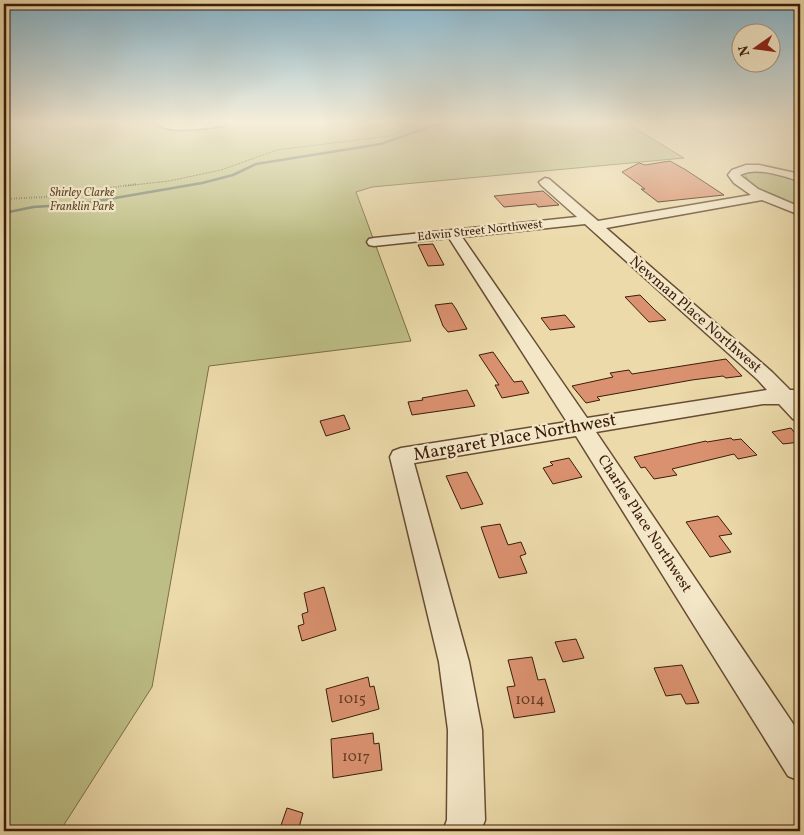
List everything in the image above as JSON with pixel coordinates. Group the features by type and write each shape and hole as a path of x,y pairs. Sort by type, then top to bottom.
{"street":[{"path":"800,177 759,168 746,168 736,172 735,177 764,196 800,212"},
{"name":"Newman Place Northwest","path":"545,182 795,402"},
{"name":"Edwin Street Northwest","path":"374,242 591,223 764,196"},
{"name":"Charles Place Northwest","path":"453,234 581,426 800,764"},
{"name":"Margaret Place Northwest","path":"462,831 466,820 465,730 454,662 401,457 763,397 795,402"}],"path":[{"path":"4,199 44,197 184,178 221,170 243,162"}],"green space":[{"name":"Shirley Clarke Franklin Park","path":"4,162 641,162 372,187 356,192 411,341 209,366 152,687 60,831 4,831"},
{"path":"755,170 776,173 800,180 800,208 768,195 753,186 744,173"}],"building":[{"path":"672,162 724,195 658,202 641,189 645,189 622,172 639,163 645,165"},
{"path":"543,191 559,205 538,207 536,204 504,207 494,196"},
{"path":"433,244 444,265 428,266 418,245"},
{"path":"640,295 666,320 649,322 625,297"},
{"path":"452,303 467,329 448,332 443,326 435,305"},
{"path":"565,315 575,327 550,330 541,318"},
{"path":"493,352 514,382 522,381 529,393 502,398 495,385 499,385 479,355"},
{"path":"726,359 742,376 726,378 723,376 692,380 597,397 600,400 586,403 572,386 613,377 610,373 629,370 632,374"},
{"path":"467,390 475,406 412,415 408,402"},
{"path":"344,415 350,429 326,436 320,421"},
{"path":"791,428 794,432 800,431 800,442 783,444 772,432"},
{"path":"731,438 733,440 741,439 757,455 738,459 734,454 672,469 677,475 654,479 645,467 641,468 634,457 706,441"},
{"path":"569,458 582,477 553,484 543,468 553,465 550,462"},
{"path":"467,472 483,504 461,509 446,476"},
{"path":"718,516 732,534 719,536 731,552 710,557 686,522"},
{"path":"500,524 508,545 521,542 526,554 520,556 527,573 499,578 481,527"},
{"path":"324,587 336,630 302,641 298,626 304,624 302,614 308,612 304,593"},
{"path":"576,639 584,658 563,662 555,642"},
{"path":"532,657 538,680 545,679 555,712 514,718 507,687 515,686 508,660"},
{"path":"682,665 699,703 686,704 681,694 666,696 654,668"},
{"path":"368,677 370,687 374,686 379,709 332,722 326,689"},
{"path":"373,733 374,744 379,743 382,770 333,778 331,739"},
{"path":"287,808 303,813 298,831 279,831"}],"waterway":[{"path":"4,213 33,207 80,204 202,183 233,175 256,164 269,162"}]}
